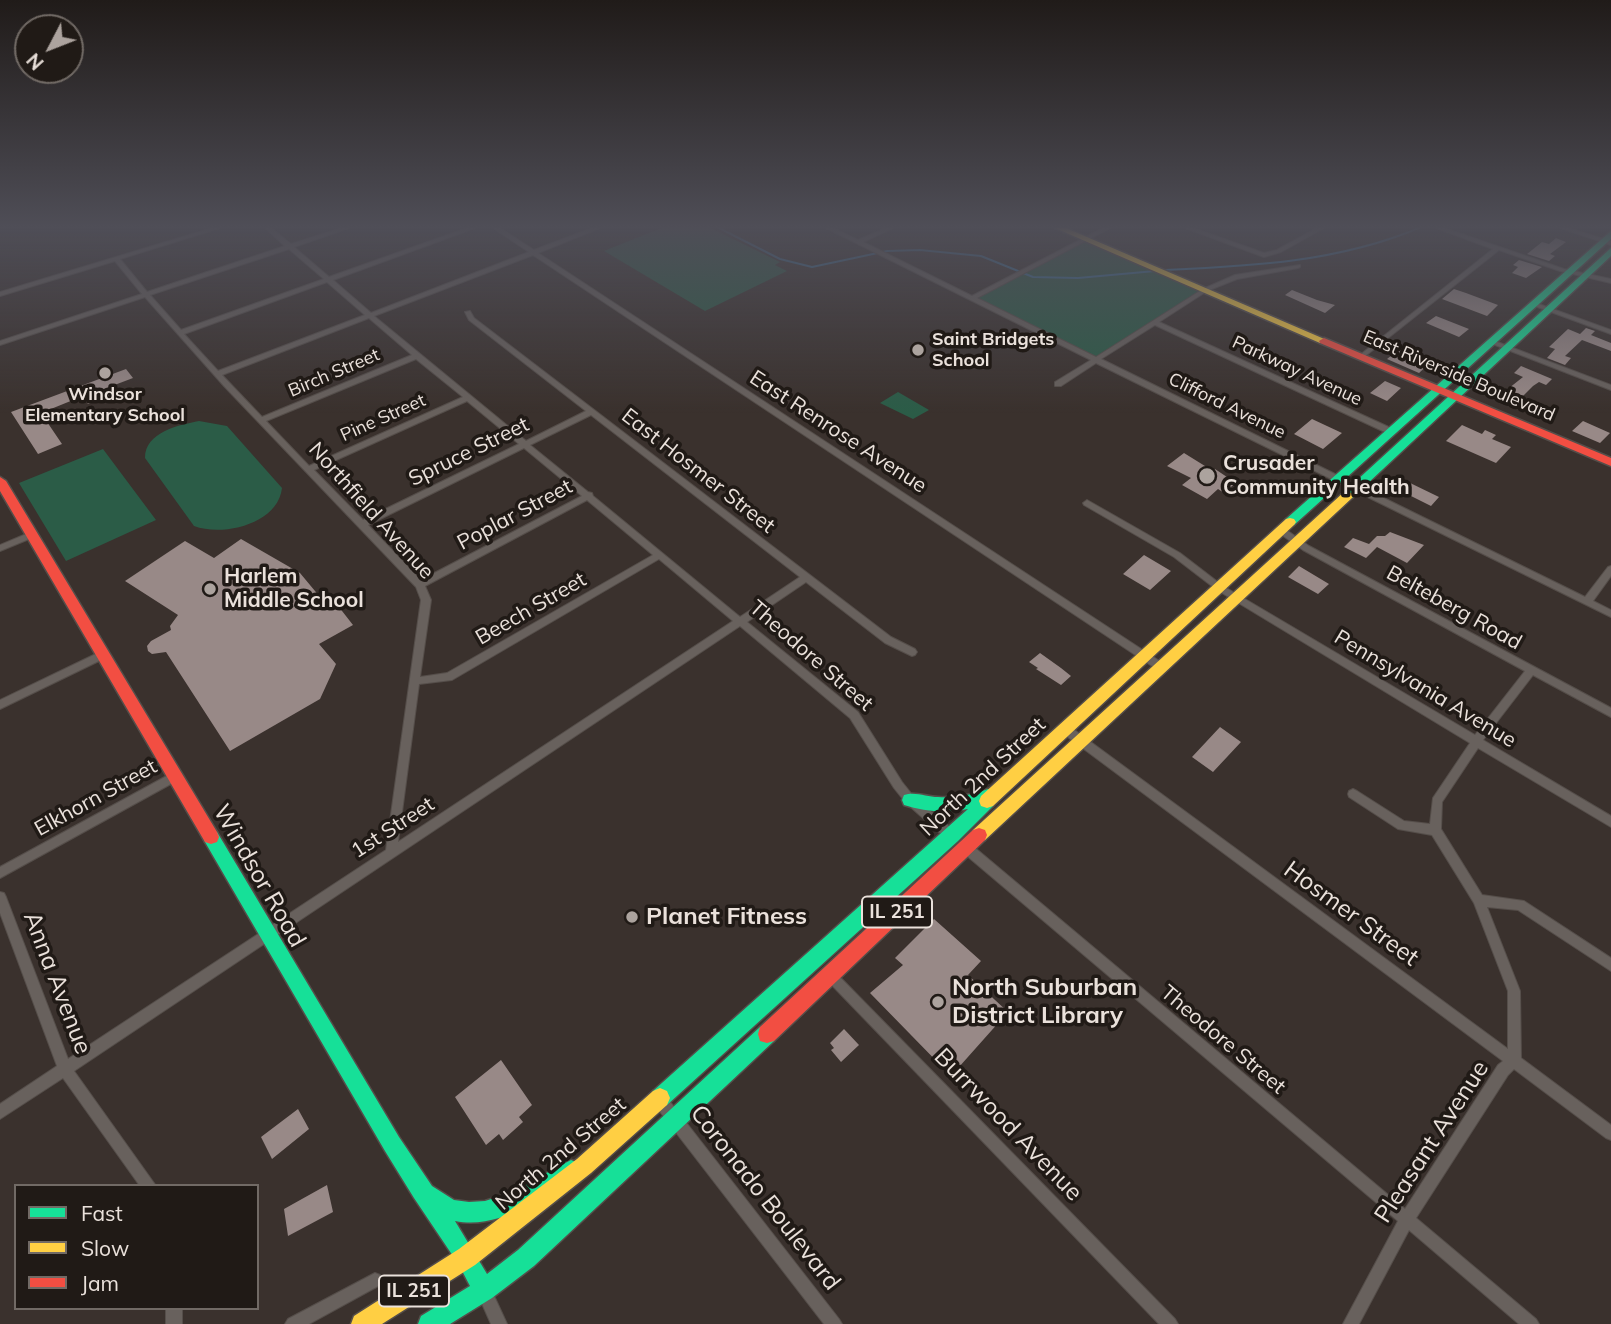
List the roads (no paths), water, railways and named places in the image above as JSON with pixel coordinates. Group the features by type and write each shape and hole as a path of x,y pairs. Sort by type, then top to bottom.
{"main road":[{"name":"East Riverside Boulevard","path":"1205,290 1611,462"},
{"name":"North 2nd Street","path":"362,1324 467,1257 584,1166 952,836 996,792 1438,387 1560,290"},
{"name":"North 2nd Street","path":"429,1324 484,1290 526,1258 676,1121 829,974 1355,486 1457,396 1507,348 1541,307"},
{"path":"1374,445 1392,454"},
{"name":"Windsor Road","path":"0,481 267,934 421,1191 467,1257 484,1290"},
{"path":"910,800 942,807 955,806 978,801 996,792"},
{"path":"421,1191 458,1212 495,1210 510,1204 549,1178 584,1166"}],"street":[{"name":"Northfield Avenue","path":"142,290 218,374 420,585 426,600 391,853"},
{"path":"0,343 162,290"},
{"path":"180,333 299,290"},
{"name":"Theodore Street","path":"342,290 417,356 742,620 854,715 910,800 1531,1324"},
{"path":"218,374 436,290"},
{"name":"East Renrose Avenue","path":"590,290 1161,667"},
{"name":"Clifford Avenue","path":"954,290 1611,614"},
{"path":"973,299 989,290"},
{"path":"1058,384 1205,290"},
{"path":"1363,356 1446,290"},
{"path":"1541,307 1611,332"},
{"name":"East Hosmer Street","path":"468,312 471,319 888,640 912,652"},
{"name":"Parkway Avenue","path":"1154,322 1390,431"},
{"path":"1492,342 1611,388"},
{"name":"Birch Street","path":"262,420 417,356"},
{"name":"Pine Street","path":"309,469 469,397"},
{"name":"Spruce Street","path":"363,524 591,412"},
{"name":"Poplar Street","path":"420,585 589,495"},
{"name":"Pennsylvania Avenue","path":"1087,503 1177,555 1220,588 1611,822"},
{"name":"Belteberg Road","path":"1282,531 1611,713"},
{"path":"0,548 31,535"},
{"name":"Beech Street","path":"416,681 449,677 659,555"},
{"path":"1587,602 1611,569"},
{"name":"1st Street","path":"0,1112 807,577"},
{"path":"0,705 103,655"},
{"path":"1353,794 1402,827 1435,830 1437,801 1476,742 1531,670"},
{"name":"Hosmer Street","path":"1065,729 1611,1133"},
{"name":"Elkhorn Street","path":"0,873 174,777"},
{"name":"Pleasant Avenue","path":"1351,1324 1407,1219 1503,1070 1514,1061 1514,990 1479,900 1435,830"},
{"name":"Anna Avenue","path":"0,897 65,1069 148,1184"},
{"path":"1479,900 1520,905 1611,965"},
{"name":"Burrwood Avenue","path":"814,958 1170,1324"},
{"name":"Coronado Boulevard","path":"659,1099 834,1324"},
{"path":"293,1324 375,1280"},
{"path":"484,1290 499,1324"}],"place":[{"name":"Saint Bridgets School","path":"918,350"},
{"name":"Windsor Elementary School","path":"105,373"},
{"name":"Crusader Community Health","path":"1207,476"},
{"name":"Harlem Middle School","path":"210,589"},
{"name":"Planet Fitness","path":"632,917"},
{"name":"North Suburban District Library","path":"938,1002"}]}
